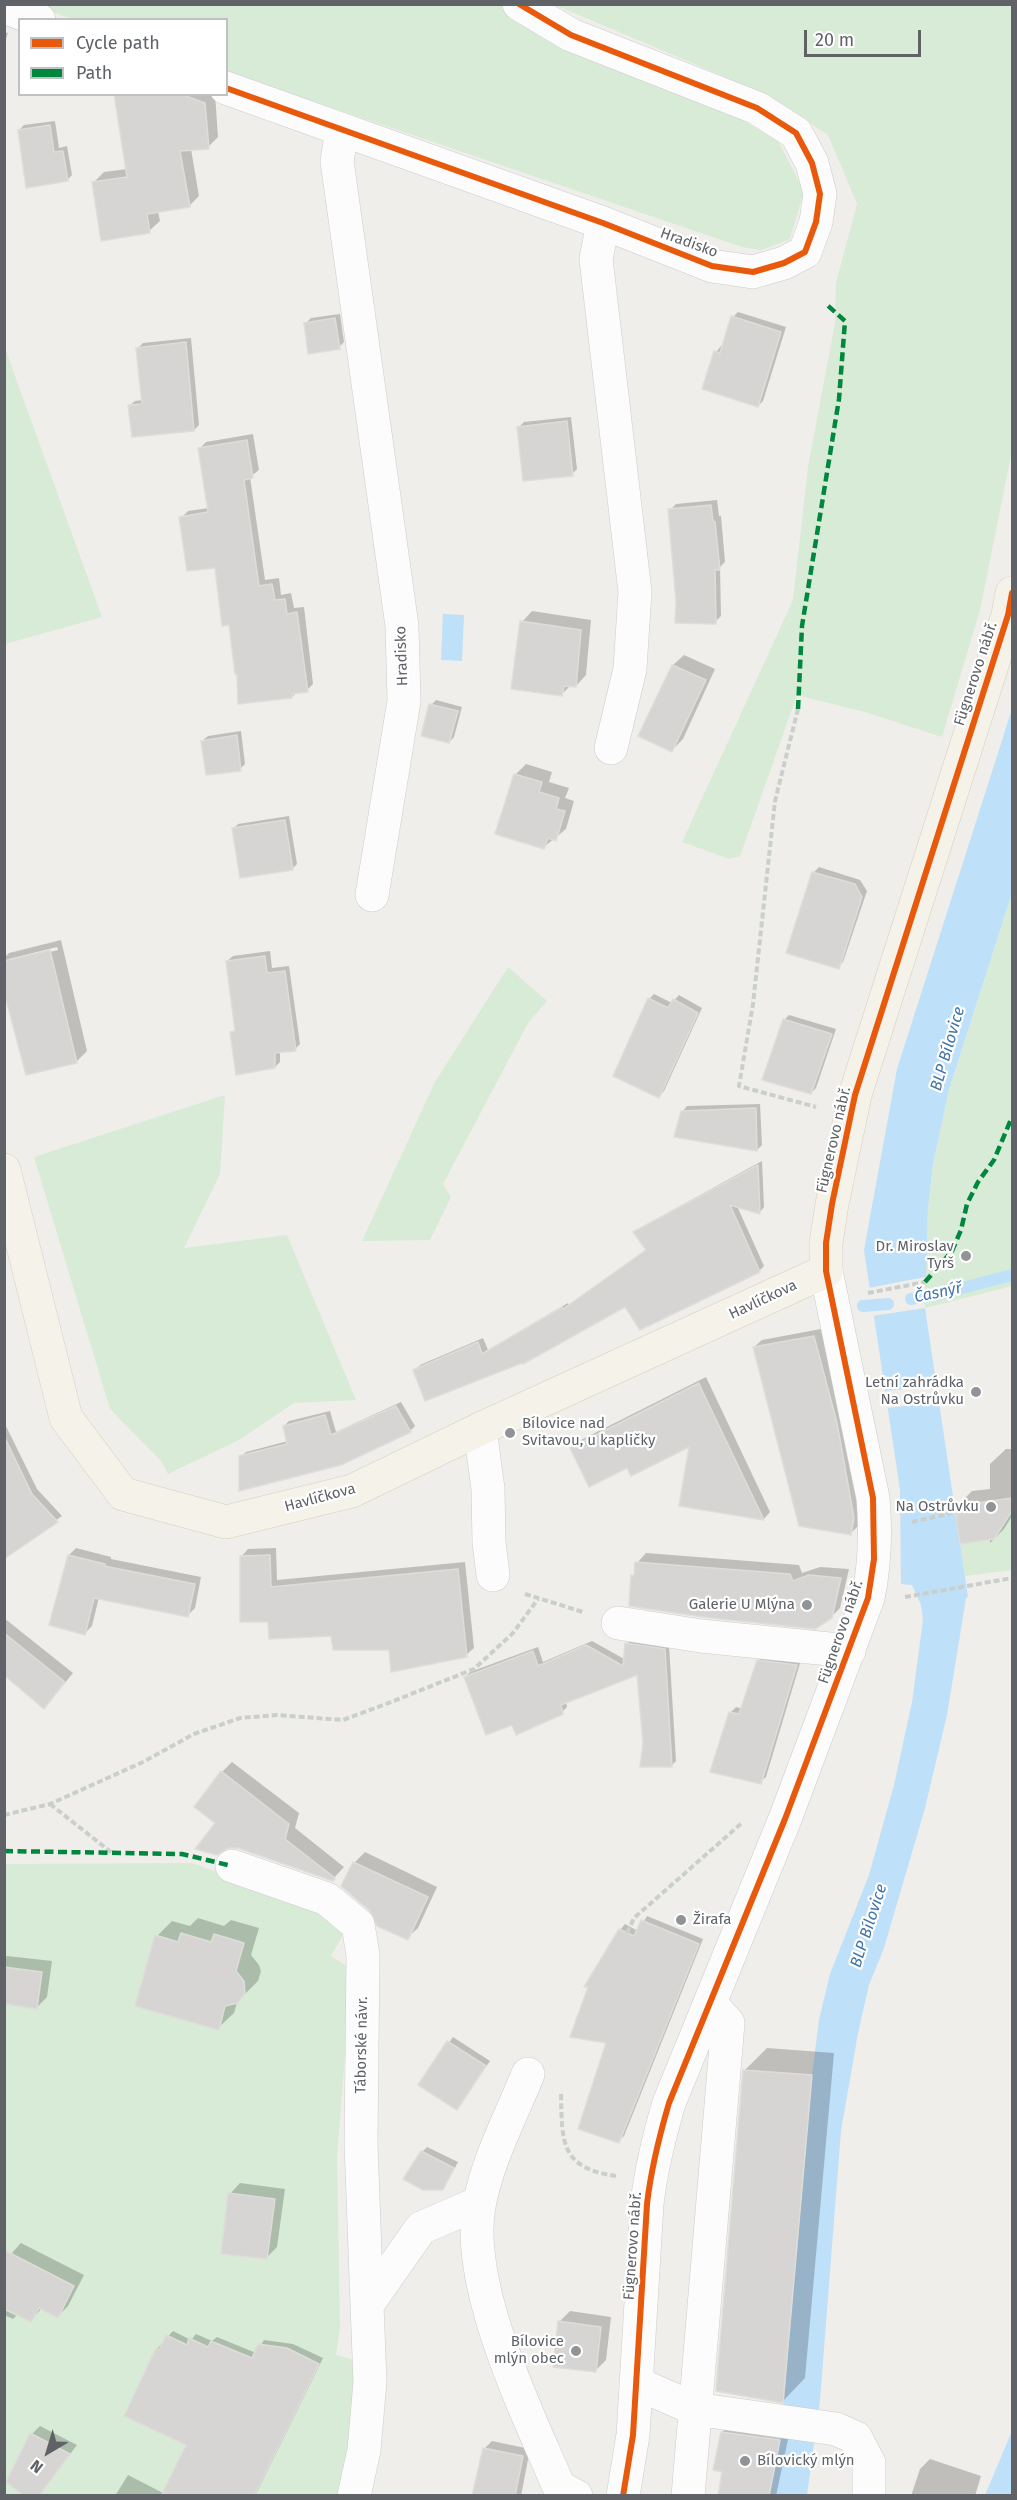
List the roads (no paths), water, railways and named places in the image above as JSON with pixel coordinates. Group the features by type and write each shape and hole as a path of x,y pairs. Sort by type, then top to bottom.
{"main road":[{"name":"Fügnerovo nábř.","path":"826,1271 826,1243 832,1204 855,1095 1008,615 1012,593"},
{"name":"Havlíčkova","path":"4,1170 66,1418 123,1494 226,1522 352,1491 480,1429 826,1271"}],"street":[{"name":"Hradisko","path":"228,89 603,223 712,266 753,272 784,263 805,252 816,222 820,194 812,163 796,133 757,108 572,35 519,4"},
{"path":"4,7 34,18"},
{"name":"Hradisko","path":"342,130 337,161 402,626 404,701 372,895"},
{"path":"603,223 596,259 635,592 630,669 611,748"},
{"name":"Fügnerovo nábř.","path":"623,2496 633,2435 650,2180 669,2103 785,1819 868,1598 874,1559 875,1521 826,1271"},
{"path":"480,1429 488,1489 489,1542 493,1575"},
{"path":"618,1623 701,1636 849,1651"},
{"name":"Táborské návr.","path":"232,1866 327,1899 358,1925 363,1955 361,2144 369,2394 364,2451 354,2496"},
{"path":"688,2496 728,2023 710,2003"},
{"path":"528,2074 489,2171 479,2203 476,2228 485,2292 508,2366 559,2487 576,2496"},
{"path":"367,2305 421,2228 479,2203"},
{"path":"636,2383 695,2409 836,2429 856,2438 869,2463 870,2496"}],"water":[{"path":"443,614 464,615 462,661 441,660"},
{"name":"BLP Bílovice","path":"1012,709 1012,893 949,1090 933,1164 928,1209 925,1308 968,1597 947,1715 925,1808 884,1948 869,1985 858,2033 841,2131 820,2400 807,2495 769,2496 781,2436 812,2075 819,2020 830,1974 869,1875 894,1785 912,1702 923,1620 921,1605 912,1585 901,1584 900,1490 864,1250 897,1069"},
{"path":"1012,2431 1012,2495 985,2495"}],"waterway":[{"name":"Časnýř","path":"911,1299 1012,1275"},
{"name":"Časnýř","path":"863,1306 888,1304"}],"place":[{"name":"Dr. Miroslav Tyrš","path":"966,1256"},
{"name":"Letní zahrádka Na Ostrůvku","path":"976,1392"},
{"name":"Bílovice nad Svitavou, u kapličky","path":"510,1433"},
{"name":"Na Ostrůvku","path":"991,1507"},
{"name":"Galerie U Mlýna","path":"807,1605"},
{"name":"Žirafa","path":"681,1920"},
{"name":"Bílovice mlýn obec","path":"576,2351"},
{"name":"Bílovický mlýn","path":"745,2461"}]}
